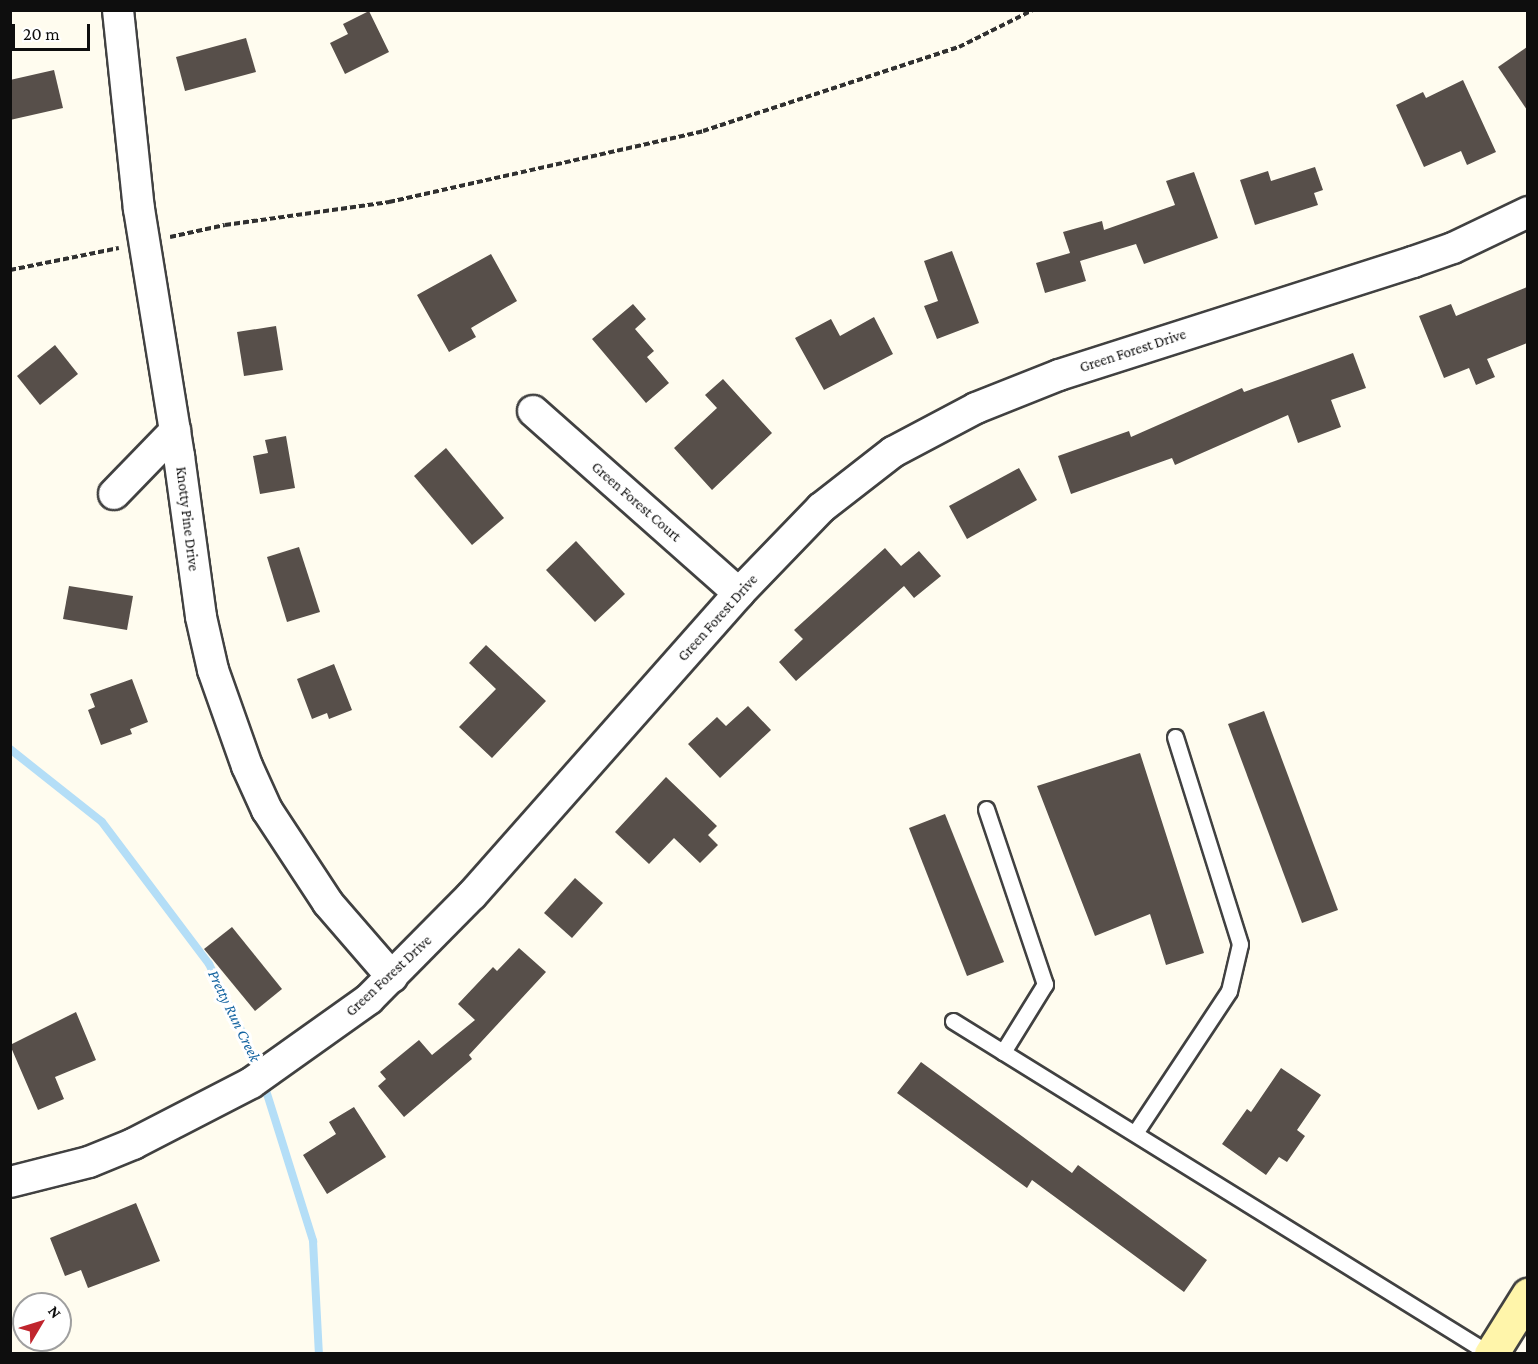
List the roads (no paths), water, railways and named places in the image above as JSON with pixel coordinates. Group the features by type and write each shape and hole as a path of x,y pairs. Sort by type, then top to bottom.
{"street":[{"name":"Knotty Pine Drive","path":"118,10 139,209 176,431 201,617 213,670 247,766 292,851 328,903 392,977"},
{"name":"Green Forest Drive","path":"10,1182 89,1162 133,1144 251,1083 298,1053 392,977 472,895 739,593 856,478 949,420 1059,375 1453,248 1527,212"},
{"name":"Green Forest Court","path":"533,411 739,593"},
{"path":"114,494 176,431"},
{"path":"1491,1353 1527,1295"}],"lane":[{"path":"1135,1133 1229,991 1240,944 1175,737"},
{"path":"986,809 1045,984 1004,1052"},
{"path":"953,1021 1491,1353"}],"waterway":[{"name":"Pretty Run Creek","path":"10,749 102,822 209,964 260,1069"},
{"name":"Pretty Run Creek","path":"263,1081 313,1241 319,1354"}]}
